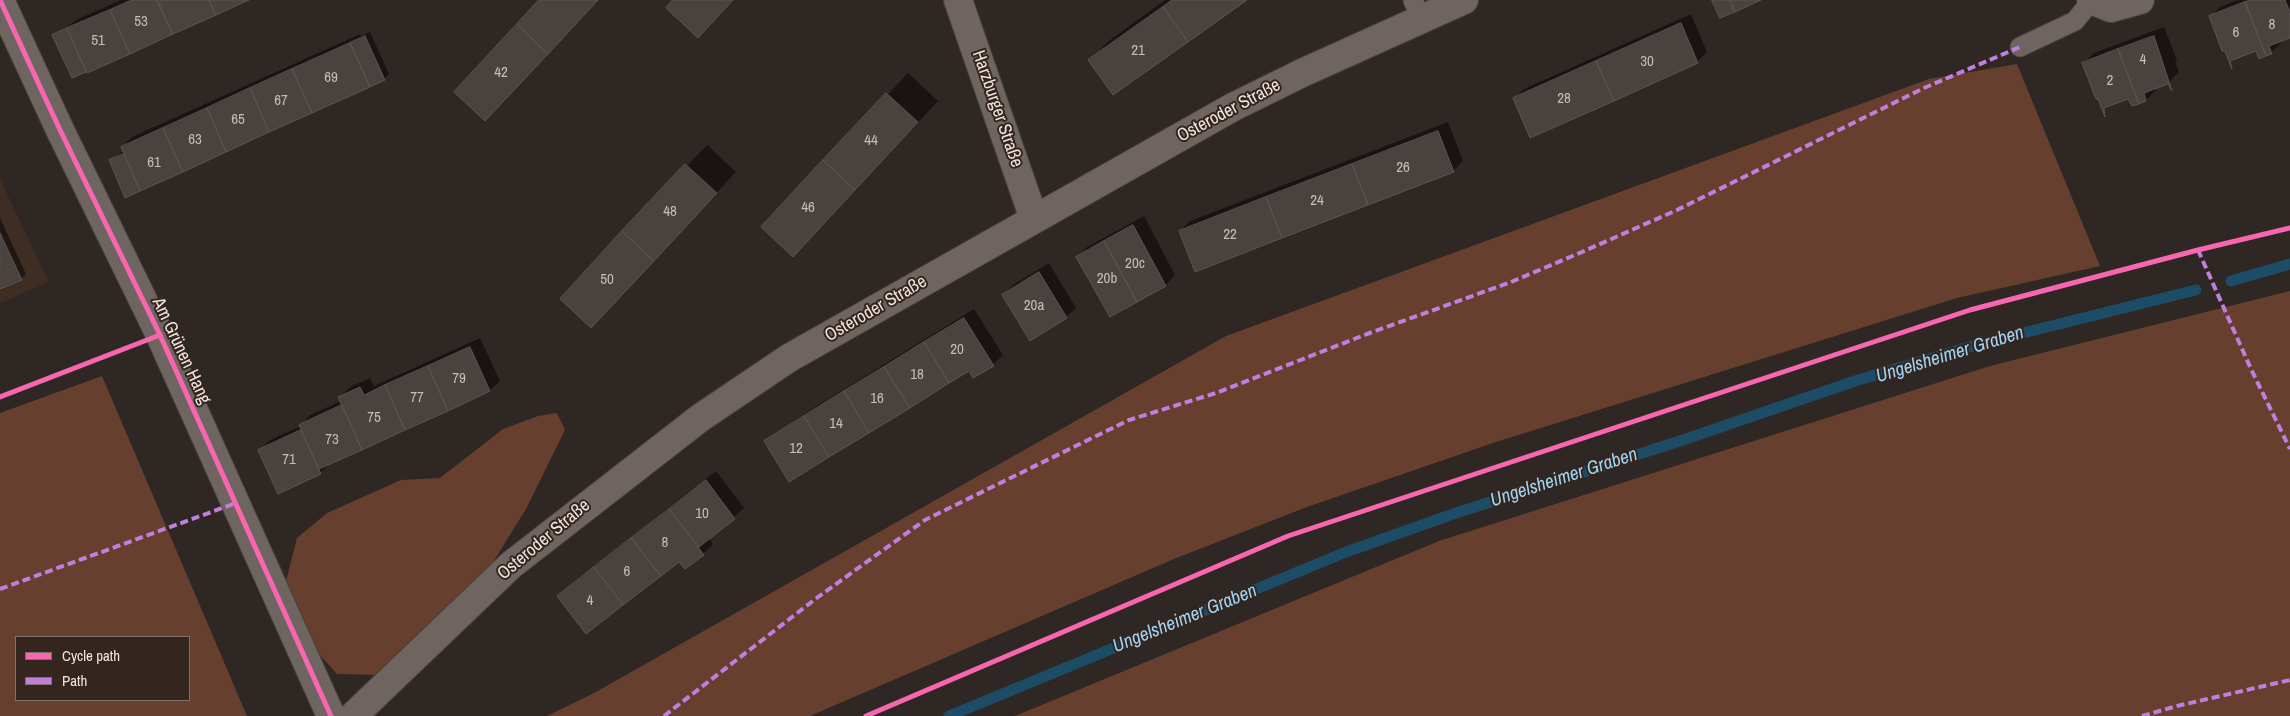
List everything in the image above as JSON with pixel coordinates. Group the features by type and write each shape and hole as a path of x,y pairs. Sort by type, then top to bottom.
{"street":[{"name":"Am Grünen Hang","path":"0,0 60,130 160,335 331,716"},
{"name":"Harzburger Straße","path":"958,0 1034,219"},
{"name":"Osteroder Straße","path":"353,716 511,565 700,418 789,358 1233,107 1417,10 1464,0"},
{"path":"2091,0 2111,8 2140,0"}],"lane":[{"path":"2020,47 2075,21 2091,0"}],"shaded area":[{"path":"2017,64 2100,266 1957,298 1496,442 1307,507 1174,559 810,716 547,716 594,693 1226,336 1929,79"},
{"path":"0,179 49,282 0,303"},
{"path":"2290,291 2290,716 1015,716 1439,541 1990,366"},
{"path":"102,376 247,716 0,716 0,413"},
{"path":"557,413 565,430 526,509 490,567 379,675 337,674 310,644 285,585 297,538 327,513 401,480 440,478 503,429 538,416"}],"building":[{"path":"132,0 157,0 173,34 130,54 110,10"},
{"path":"157,0 209,0 216,15 173,34"},
{"path":"209,0 249,0 216,15"},
{"path":"539,0 598,0 548,54 517,24"},
{"path":"673,0 733,0 698,38 666,8"},
{"path":"1172,0 1247,0 1188,42 1163,7"},
{"path":"1712,0 1730,0 1735,12 1720,18"},
{"path":"1730,0 1761,0 1735,12"},
{"path":"2251,0 2285,0 2290,12 2290,38 2269,46 2272,54 2266,56 2245,2"},
{"path":"2245,2 2266,56 2259,59 2256,51 2230,61 2232,69 2225,51 2222,51 2209,16"},
{"path":"1163,7 1188,42 1113,95 1088,60"},
{"path":"110,10 130,54 87,73 67,28"},
{"path":"1681,23 1698,63 1614,101 1596,61"},
{"path":"517,24 548,54 485,121 454,92"},
{"path":"67,28 86,72 72,78 52,35"},
{"path":"365,36 385,80 370,87 350,43"},
{"path":"2154,36 2172,91 2168,84 2144,93 2146,101 2139,104 2118,49"},
{"path":"350,43 370,87 312,113 292,69"},
{"path":"2118,49 2139,104 2132,106 2128,99 2104,108 2105,117 2082,63"},
{"path":"1596,61 1614,101 1530,138 1513,98"},
{"path":"292,69 312,113 269,132 250,88"},
{"path":"250,88 269,132 226,152 207,108"},
{"path":"886,93 918,122 855,190 823,160"},
{"path":"207,108 226,152 183,172 163,128"},
{"path":"163,128 183,172 140,191 121,147"},
{"path":"1438,131 1454,172 1368,205 1352,164"},
{"path":"124,154 140,191 125,198 109,160"},
{"path":"823,160 855,190 793,257 761,227"},
{"path":"685,164 717,193 654,261 622,231"},
{"path":"1352,164 1368,205 1282,238 1266,197"},
{"path":"1266,197 1282,238 1195,272 1179,231"},
{"path":"1133,225 1166,286 1137,302 1104,241"},
{"path":"622,231 654,261 591,328 560,299"},
{"path":"0,233 22,280 0,289"},
{"path":"1104,241 1137,302 1110,317 1076,257"},
{"path":"1039,272 1067,318 1030,341 1002,295"},
{"path":"964,318 994,366 973,378 969,371 949,383 924,342"},
{"path":"924,342 949,383 910,408 884,367"},
{"path":"470,347 490,391 448,411 428,366"},
{"path":"428,366 448,411 405,430 385,385"},
{"path":"884,367 910,408 869,433 844,391"},
{"path":"385,385 405,430 362,450 338,397 360,387 364,395"},
{"path":"844,391 869,433 829,457 804,416"},
{"path":"342,405 362,450 319,469 299,425"},
{"path":"804,416 829,457 789,482 764,441"},
{"path":"301,430 321,474 278,494 258,450"},
{"path":"706,480 735,519 699,547 669,509"},
{"path":"669,509 704,555 685,569 679,562 661,576 631,538"},
{"path":"631,538 661,576 623,605 594,567"},
{"path":"594,567 623,605 586,634 557,596"}],"waterway":[{"name":"Ungelsheimer Graben","path":"2231,281 2290,264"},
{"name":"Ungelsheimer Graben","path":"949,716 1346,552 1456,513 1683,440 1855,381 1979,344 2196,290"}],"marked path":[{"path":"664,716 818,597 925,520 1129,420 1216,393 1367,334 1511,282 1582,252 1677,210 1924,88 2020,47"},
{"path":"2198,250 2251,369 2290,449"},
{"path":"0,589 236,503"},
{"path":"2142,716 2290,680"}],"cycle path":[{"path":"0,0 60,130 160,335 331,716"},
{"path":"866,716 1288,536 1970,310 2198,250 2290,228"},
{"path":"0,397 160,335"}]}
